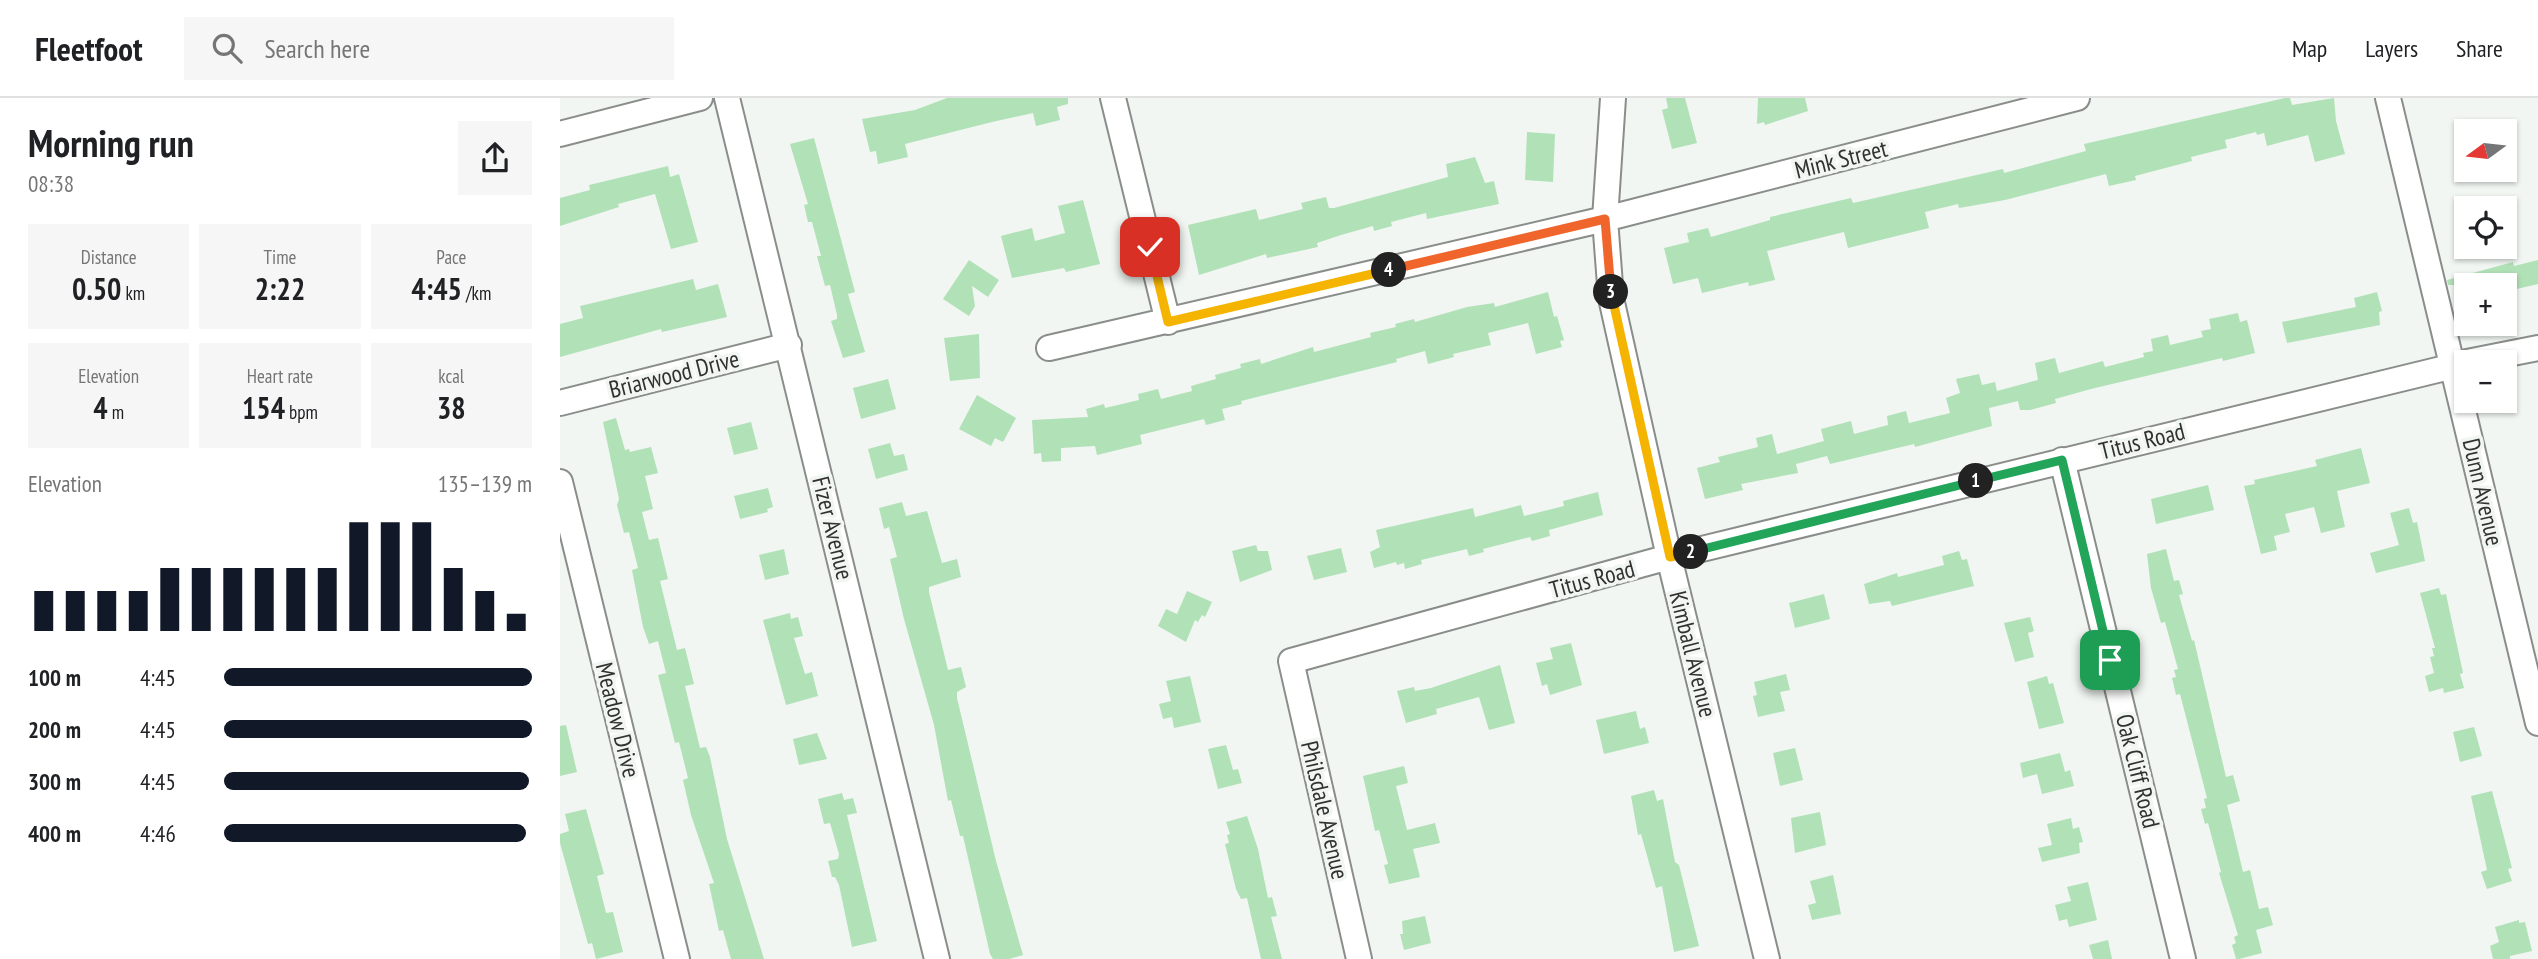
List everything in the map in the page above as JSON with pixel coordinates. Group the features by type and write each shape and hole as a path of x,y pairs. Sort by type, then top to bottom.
{"street":[{"path":"560,134 700,98"},
{"name":"Fizer Avenue","path":"727,98 937,959"},
{"path":"1113,98 1168,322"},
{"name":"Kimball Avenue","path":"1613,98 1605,219 1611,298 1767,959"},
{"name":"Mink Street","path":"1605,219 2077,98"},
{"name":"Dunn Avenue","path":"2388,98 2458,350"},
{"path":"1049,348 1605,219"},
{"name":"Briarwood Drive","path":"560,403 789,345"},
{"name":"Titus Road","path":"2517,352 2538,348"},
{"name":"Titus Road","path":"1290,661 1670,557 2454,365"},
{"name":"Dunn Avenue","path":"2473,413 2538,723"},
{"name":"Oak Cliff Road","path":"2062,460 2183,959"},
{"name":"Meadow Drive","path":"560,482 677,959"},
{"name":"Philsdale Avenue","path":"1290,661 1359,959"}],"building":[{"path":"947,98 1068,98 1068,104 1057,107 1060,120 1036,126 1033,113 992,122 905,144 908,157 878,164 876,151 870,152 862,119 915,110"},
{"path":"1666,98 1685,98 1697,143 1672,149 1662,110 1668,108"},
{"path":"1758,98 1805,98 1808,111 1765,125 1764,122 1757,124"},
{"path":"2290,98 2292,105 2334,98 2336,121 2345,154 2315,162 2308,135 2267,146 2264,133 2257,135 2256,132 2225,140 2227,148 2191,157 2192,161 2135,176 2136,180 2109,186 2106,174 2005,200 1959,208 1958,204 1925,212 1929,228 1848,248 1844,232 1767,251 1775,280 1749,286 1748,282 1702,293 1698,278 1673,284 1664,248 1689,242 1687,233 1708,228 1711,237 1770,220 1770,217 1851,198 1853,203 2003,169 2004,173 2086,151 2084,144"},
{"path":"1527,132 1555,134 1553,182 1525,180"},
{"path":"814,138 855,292 848,294 865,352 843,358 831,321 837,319 837,315 830,285 825,286 817,256 821,256 812,222 808,222 804,205 808,204 790,144"},
{"path":"1475,157 1485,183 1494,181 1499,204 1427,219 1426,213 1391,222 1392,226 1374,231 1373,226 1341,235 1317,243 1318,247 1267,258 1266,254 1199,275 1188,225 1256,209 1259,220 1303,209 1301,203 1326,197 1329,208 1334,208 1448,177 1446,164"},
{"path":"668,166 670,177 679,174 698,242 671,249 655,194 618,204 619,207 560,226 560,198 590,190 589,185"},
{"path":"1083,200 1100,264 1066,272 1064,268 1012,278 1001,236 1032,228 1035,241 1065,233 1058,206"},
{"path":"969,260 999,280 988,297 972,286 975,306 969,316 943,299"},
{"path":"2538,260 2538,284 2517,289 2517,273 2473,273 2513,262 2514,266"},
{"path":"2454,278 2454,285 2448,285 2447,280"},
{"path":"693,279 696,290 718,284 727,317 662,332 661,329 560,357 560,324 583,318 580,306"},
{"path":"1548,292 1554,317 1557,316 1564,340 1560,341 1562,347 1536,354 1528,323 1488,333 1491,345 1453,354 1454,357 1428,364 1425,351 1396,359 1397,362 1241,401 1242,404 1222,409 1225,420 1206,425 1204,419 1140,435 1142,444 1097,455 1095,446 1061,448 1061,461 1042,462 1041,453 1034,454 1032,420 1088,417 1086,409 1104,404 1105,408 1139,400 1138,394 1158,389 1161,399 1192,391 1191,386 1216,379 1215,375 1241,368 1240,364 1260,359 1261,364 1313,347 1314,352 1371,337 1370,333 1396,327 1395,324 1414,319 1415,322 1467,307 1494,303 1495,307"},
{"path":"2377,292 2382,311 2379,312 2380,325 2287,343 2282,322 2356,307 2354,298"},
{"path":"2238,313 2240,322 2247,320 2255,353 2223,361 2222,358 2091,389 2055,399 2056,403 2030,410 2020,410 2018,401 1989,408 1992,426 1915,447 1914,444 1830,464 1827,456 1796,464 1798,473 1741,484 1743,490 1705,499 1697,468 1720,462 1718,457 1758,447 1756,438 1772,434 1777,454 1824,441 1821,429 1851,421 1854,434 1888,425 1887,416 1906,411 1909,423 1950,413 1946,398 1960,393 1956,379 1979,374 1982,385 1995,382 1997,391 2038,380 2035,363 2055,358 2059,373 2103,361 2105,367 2144,357 2143,353 2153,351 2151,339 2168,335 2170,345 2203,337 2201,331 2211,329 2209,319"},
{"path":"979,334 980,378 950,381 944,338"},
{"path":"888,379 896,409 861,419 853,388"},
{"path":"977,395 1016,418 1003,442 995,438 991,446 959,429"},
{"path":"616,418 625,450 629,449 630,452 651,447 658,473 645,476 653,509 642,512 649,540 658,538 668,579 660,581 677,650 685,648 694,684 685,686 700,748 706,747 710,757 727,839 764,959 731,959 723,930 719,931 709,884 714,883 691,815 683,780 688,778 679,742 675,743 658,675 666,673 658,641 649,644 643,627 632,570 638,568 629,532 624,533 617,505 619,499 603,422"},
{"path":"751,422 758,449 734,455 727,428"},
{"path":"890,443 894,456 904,454 908,470 876,479 868,449"},
{"path":"2361,448 2370,483 2337,491 2345,527 2321,533 2314,507 2285,514 2290,532 2274,536 2277,550 2261,554 2244,486 2255,484 2254,480 2317,466 2315,460"},
{"path":"2208,485 2214,510 2156,524 2151,499"},
{"path":"768,488 773,507 767,509 768,512 740,519 734,496"},
{"path":"1598,492 1603,515 1549,530 1550,536 1532,541 1530,537 1483,549 1484,552 1469,556 1467,549 1421,560 1422,564 1405,569 1404,563 1397,565 1396,562 1374,568 1370,552 1380,547 1376,530 1473,508 1475,517 1521,505 1524,516 1564,506 1563,501"},
{"path":"902,502 906,516 927,511 942,563 957,559 961,577 929,587 929,592 948,670 961,667 966,687 957,692 957,698 996,861 1023,955 1009,959 993,959 990,954 963,836 960,836 951,800 948,801 934,725 904,619 890,559 897,557 889,527 884,529 879,508"},
{"path":"2409,508 2413,523 2417,522 2425,561 2376,573 2370,553 2399,545 2390,513"},
{"path":"1256,545 1258,551 1268,551 1272,570 1240,582 1232,551"},
{"path":"1341,548 1347,572 1314,580 1307,556"},
{"path":"784,549 789,574 765,580 759,555"},
{"path":"2166,549 2174,581 2179,580 2183,594 2179,595 2192,641 2194,640 2226,777 2233,775 2240,801 2227,805 2243,872 2250,870 2259,909 2268,907 2273,925 2256,930 2262,953 2239,959 2236,959 2232,945 2236,943 2234,937 2238,935 2219,873 2221,872 2208,823 2205,824 2201,809 2206,808 2204,799 2207,798 2180,694 2176,695 2172,678 2176,677 2174,670 2178,669 2165,622 2161,623 2151,588 2147,554"},
{"path":"1959,551 1962,560 1967,559 1974,586 1892,606 1890,601 1869,604 1864,584 1897,573 1898,577 1944,565 1942,556"},
{"path":"2439,588 2441,595 2446,594 2464,688 2444,693 2443,688 2429,692 2425,676 2434,673 2430,657 2434,656 2432,648 2435,648 2420,593"},
{"path":"1187,591 1212,602 1205,617 1202,615 1198,622 1195,620 1186,642 1158,626 1166,609 1177,614"},
{"path":"1824,594 1830,619 1795,628 1789,603"},
{"path":"790,613 791,619 798,617 803,636 794,638 805,674 812,672 818,696 786,705 763,620"},
{"path":"2030,617 2034,631 2028,633 2034,657 2015,662 2004,623"},
{"path":"1571,643 1582,685 1550,695 1547,684 1542,686 1536,663 1553,659 1550,648"},
{"path":"1500,665 1515,723 1489,730 1479,697 1436,709 1437,714 1406,723 1397,691 1414,687 1415,691 1431,688"},
{"path":"1786,674 1790,690 1780,692 1785,711 1758,717 1753,696 1757,695 1754,682"},
{"path":"1190,676 1201,722 1174,728 1172,717 1163,719 1159,704 1171,701 1166,681"},
{"path":"2047,676 2049,684 2053,683 2064,723 2039,729 2027,682"},
{"path":"1636,711 1640,729 1645,727 1649,743 1604,754 1596,720"},
{"path":"566,725 577,772 560,776 560,726"},
{"path":"2474,727 2482,756 2460,762 2453,732"},
{"path":"817,733 827,759 799,765 793,739"},
{"path":"1226,745 1233,770 1238,769 1242,783 1218,789 1208,749"},
{"path":"1795,748 1803,780 1780,786 1773,753"},
{"path":"2060,753 2065,772 2070,770 2074,786 2042,794 2037,774 2023,778 2020,763"},
{"path":"1404,766 1408,783 1396,786 1407,830 1435,823 1440,843 1413,849 1420,877 1389,884 1384,865 1388,864 1379,830 1375,831 1363,776"},
{"path":"1654,790 1657,801 1663,799 1675,862 1679,865 1699,946 1674,952 1662,886 1656,888 1641,834 1638,835 1631,796"},
{"path":"2492,791 2512,868 2508,869 2512,881 2487,889 2481,872 2487,870 2471,796"},
{"path":"842,793 844,800 853,798 857,813 847,815 877,941 852,947 839,885 835,877 832,877 828,861 838,859 839,854 830,823 824,824 818,799"},
{"path":"586,809 604,874 597,876 606,913 613,912 623,952 596,959 592,943 588,944 560,843 560,834 569,831 565,814"},
{"path":"1820,812 1826,845 1795,853 1791,818"},
{"path":"1247,816 1258,849 1268,898 1272,897 1277,916 1271,917 1282,959 1261,959 1247,898 1241,899 1236,889 1225,844 1229,843 1227,835 1230,834 1226,822"},
{"path":"2071,818 2073,829 2079,827 2083,842 2079,843 2080,853 2042,862 2038,848 2052,845 2047,824"},
{"path":"1833,875 1841,914 1812,920 1808,905 1816,903 1810,881"},
{"path":"2088,882 2097,920 2069,927 2067,919 2059,921 2055,905 2071,901 2067,887"},
{"path":"1425,916 1431,943 1404,950 1400,934 1403,934 1402,921"},
{"path":"2519,920 2519,923 2525,922 2532,951 2510,956 2510,959 2493,959 2490,946 2499,942 2495,927"},
{"path":"2108,940 2112,959 2093,959 2089,945"}],"route":[{"path":"1150,247 1168,322 1605,219 1611,298 1670,557 2062,460 2110,660"}]}
